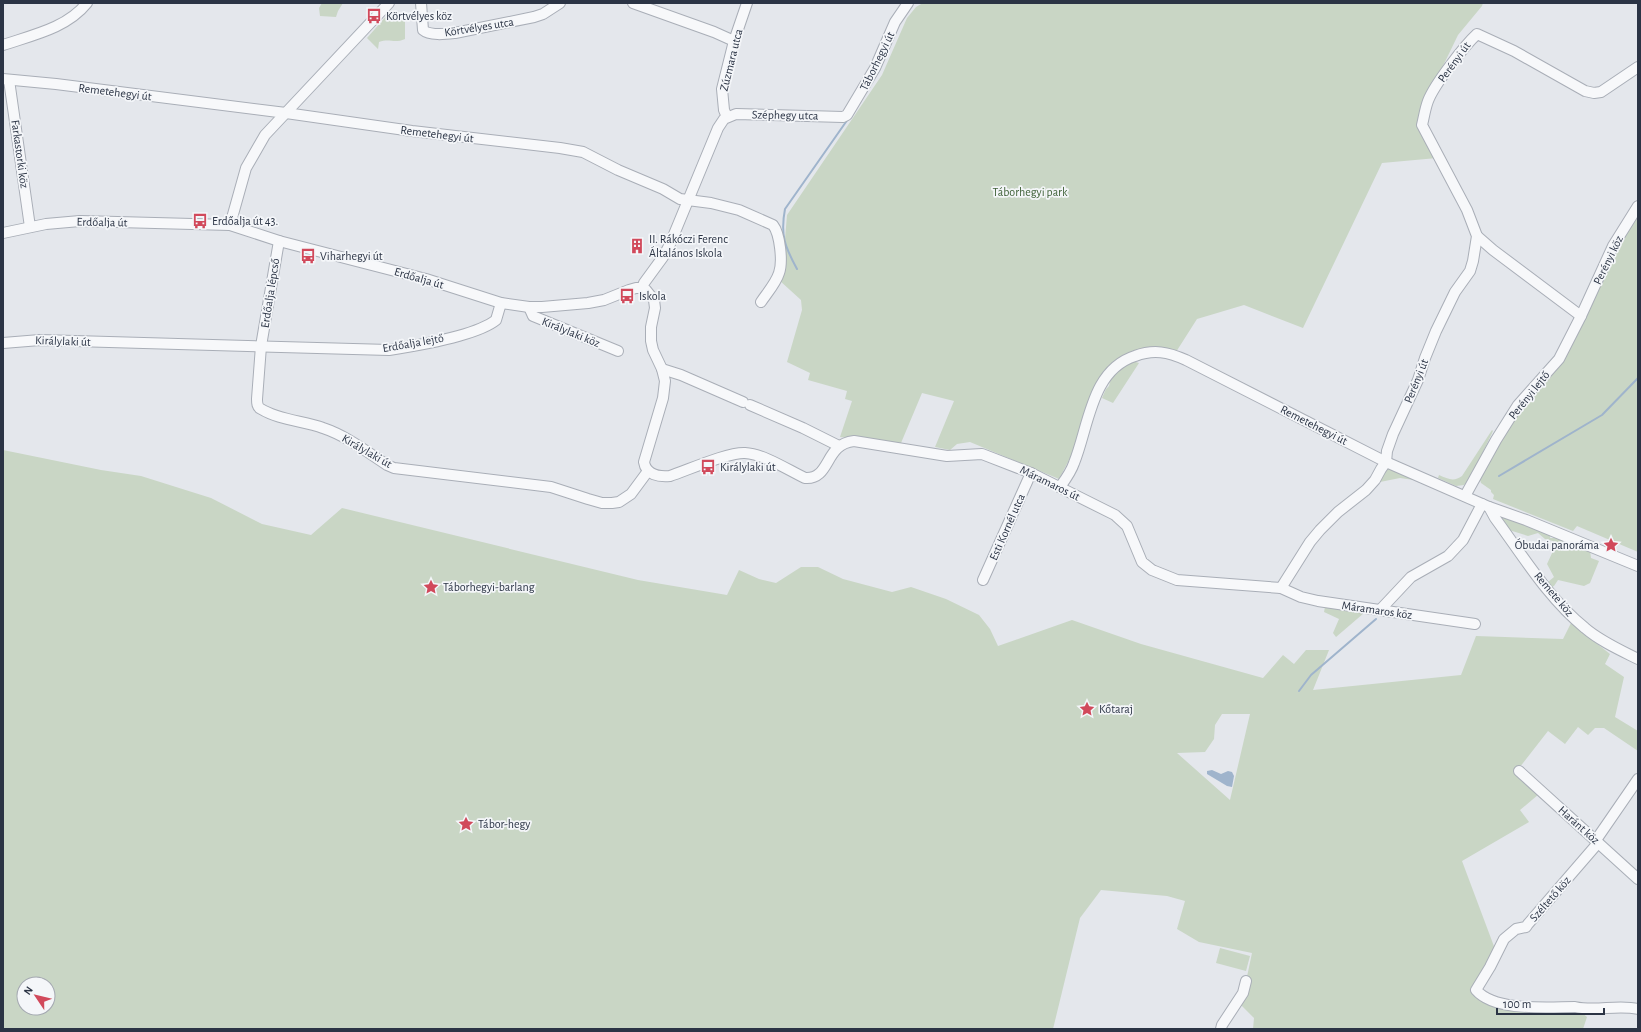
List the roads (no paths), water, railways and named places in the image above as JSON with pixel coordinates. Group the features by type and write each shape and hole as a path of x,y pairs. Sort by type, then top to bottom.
{"street":[{"path":"3,45 62,24 72,18 88,3"},
{"path":"230,225 246,168 265,135 389,3"},
{"path":"381,12 391,10 398,3"},
{"name":"Körtvélyes utca","path":"421,3 423,30 426,32 442,34 460,32 534,17 543,14 560,3"},
{"path":"633,3 714,32 734,41"},
{"name":"Zúzmara utca","path":"728,117 724,110 722,89 734,41 747,3"},
{"name":"Táborhegyi út","path":"843,116 850,112 875,68 895,22 906,4"},
{"name":"Perényi út","path":"1386,462 1387,451 1393,434 1418,380 1436,331 1455,292 1470,271 1475,255 1477,236 1467,210 1422,125 1428,100 1470,40 1477,34 1514,51 1585,90 1594,93 1601,92 1638,67"},
{"name":"Remetehegyi út","path":"6,80 56,84 583,152 618,170 663,188 680,199 711,203 739,210 773,225 776,229 781,259 780,270 761,302"},
{"name":"Farkastorki köz","path":"6,80 30,227"},
{"name":"Széphegy utca","path":"728,117 736,114 843,116"},
{"path":"662,369 681,375 746,403 803,428 839,446 822,473 811,478 805,478 763,458 746,453 728,456 670,476 662,477 654,475 644,467 645,457 665,390 665,381 651,341 651,327 655,308 654,300 646,290 642,288 663,257 689,201 718,128 724,119 728,117"},
{"name":"Perényi köz","path":"1581,316 1613,246 1638,206"},
{"name":"Erdőalja út","path":"3,233 30,227 80,221 230,225 279,241 419,277 501,303 529,307 588,303 604,300 629,290 642,288"},
{"name":"Perényi út","path":"1477,236 1493,250 1581,316"},
{"name":"Erdőalja lépcső","path":"261,346 279,241"},
{"name":"Erdőalja lejtő","path":"261,346 369,350 389,350 413,346 481,330 496,320 501,303"},
{"name":"Királylaki köz","path":"529,307 533,316 618,351"},
{"name":"Perényi lejtő","path":"1465,496 1496,440 1518,405 1559,359 1581,316"},
{"name":"Királylaki út","path":"3,343 40,340 261,346 257,403 260,409 278,416 324,428 344,437 394,468 534,485 564,490 588,499 612,503 619,502 631,494 648,471"},
{"path":"242,345 254,350 260,361"},
{"name":"Remetehegyi út","path":"1060,488 1073,465 1096,396 1105,378 1122,362 1145,352 1163,352 1186,360 1386,462 1486,505 1638,566"},
{"name":"Máramaros út","path":"839,446 846,442 854,441 947,456 982,454 1031,473 1116,515 1127,526 1142,562 1152,570 1177,580 1281,588"},
{"path":"1281,588 1310,542 1338,512 1366,490 1375,480 1386,462"},
{"name":"Esti Kornél utca","path":"982,580 1031,473"},
{"path":"1380,610 1411,577 1448,556 1462,540 1486,505"},
{"name":"Remete köz","path":"1486,505 1546,588 1562,607 1598,638 1638,659"},
{"name":"Máramaros köz","path":"1281,588 1301,597 1318,601 1475,624"},
{"name":"Haránt köz","path":"1519,771 1638,879"},
{"name":"Széltető köz","path":"1638,779 1597,842 1526,927 1516,929 1504,939 1490,967 1476,990 1480,995 1504,1005 1575,1007 1585,1010 1629,1007 1638,1009"},
{"path":"1221,1029 1222,1025 1243,993 1246,981"}],"water":[{"path":"1212,770 1221,774 1228,771 1232,772 1234,776 1232,787 1227,786 1207,774 1207,771"}],"waterway":[{"path":"797,269 789,254 783,234 785,209 848,119"},
{"path":"1499,476 1602,415 1638,378"},
{"path":"1299,691 1311,675 1376,619"}],"place":[{"name":"Körtvélyes köz","path":"374,16"},
{"name":"Erdőalja út 43.","path":"200,221"},
{"name":"II. Rákóczi Ferenc Általános Iskola","path":"637,246"},
{"name":"Viharhegyi út","path":"308,256"},
{"name":"Iskola","path":"627,296"},
{"name":"Királylaki út","path":"708,467"},
{"name":"Óbudai panoráma","path":"1611,545"},
{"name":"Táborhegyi-barlang","path":"431,587"},
{"name":"Kőtaraj","path":"1087,709"},
{"name":"Tábor-hegy","path":"466,824"}],"park label":[{"name":"Táborhegyi park","path":"1030,192"}]}
